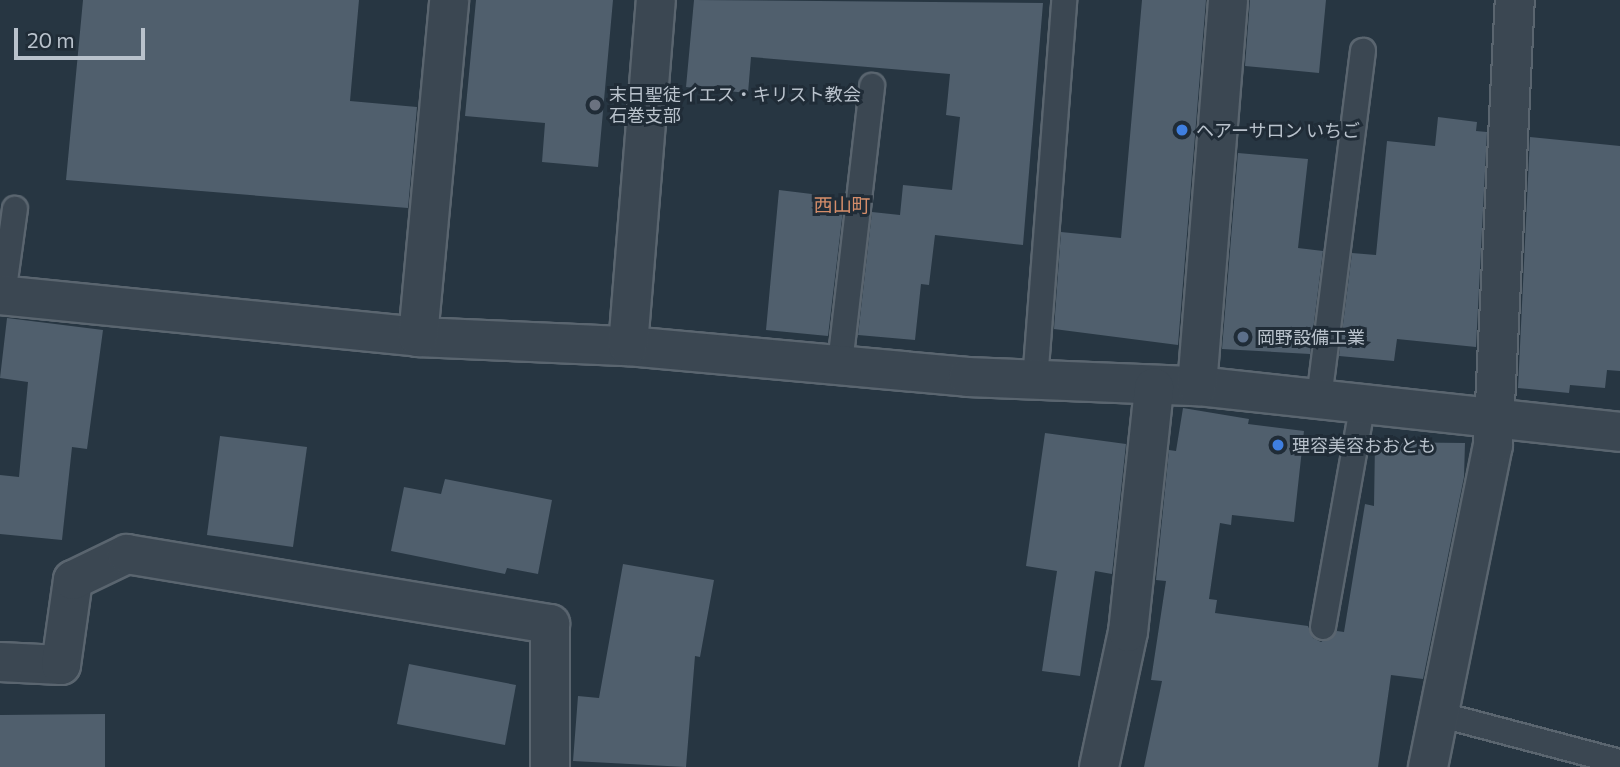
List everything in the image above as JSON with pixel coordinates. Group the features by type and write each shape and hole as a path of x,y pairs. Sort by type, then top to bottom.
{"street":[{"path":"418,337 449,0"},
{"path":"628,345 656,0"},
{"path":"1197,386 1228,0"},
{"path":"1428,767 1493,445 1515,0"},
{"path":"1,295 418,337 628,345 1035,380 1154,387 1197,386 1620,432"},
{"path":"1099,767 1128,632 1154,387"},
{"path":"0,662 61,666 73,580 127,554 550,624 550,767"}],"lane":[{"path":"1035,380 1064,0"},
{"path":"1319,399 1363,51"},
{"path":"840,364 872,86"},
{"path":"1,295 15,209"},
{"path":"1323,627 1363,403"},
{"path":"1438,714 1620,762"}],"building":[{"path":"83,0 359,0 350,101 417,107 408,208 66,180"},
{"path":"476,0 613,0 598,167 542,162 545,123 465,116"},
{"path":"694,0 1043,3 1023,245 935,235 929,285 921,284 915,340 858,335 872,212 900,215 903,185 952,190 960,117 946,115 950,74 751,57 748,93 686,87"},
{"path":"1142,0 1206,0 1178,345 1054,329 1061,232 1121,238"},
{"path":"1250,0 1326,0 1319,73 1245,66"},
{"path":"1438,117 1477,122 1476,131 1487,132 1476,347 1397,339 1394,361 1339,356 1352,253 1376,255 1387,141 1435,146"},
{"path":"1530,137 1620,146 1620,371 1607,370 1605,388 1570,385 1569,393 1518,388"},
{"path":"1238,153 1308,159 1298,248 1323,251 1310,354 1222,349"},
{"path":"779,190 828,196 827,208 843,210 828,336 766,330"},
{"path":"7,318 103,330 87,449 72,447 62,540 0,534 0,475 19,477 28,382 0,378"},
{"path":"1183,408 1249,419 1248,424 1304,431 1294,522 1232,515 1231,525 1220,523 1209,599 1217,600 1215,613 1308,626 1313,638 1321,642 1337,631 1344,632 1365,504 1374,506 1375,442 1465,443 1464,477 1423,679 1391,675 1378,767 1144,767 1162,681 1151,680 1166,581 1156,580 1169,450 1176,451"},
{"path":"1045,433 1126,444 1112,574 1095,571 1080,676 1042,671 1057,571 1026,566"},
{"path":"220,436 307,447 293,547 207,535"},
{"path":"445,479 552,500 538,574 507,568 505,574 391,551 404,487 441,494"},
{"path":"623,564 714,580 700,657 695,656 686,767 573,761 578,696 599,698"},
{"path":"409,664 516,685 505,745 397,724"},
{"path":"105,714 105,767 0,767 0,715"}],"place":[{"name":"末日聖徒イエス・キリスト教会 石巻支部","path":"595,105"},
{"name":"ヘアーサロン いちご","path":"1182,130"},
{"name":"岡野設備工業","path":"1243,337"},
{"name":"理容美容おおとも","path":"1278,445"}],"district":[{"name":"西山町","path":"842,205"}]}
